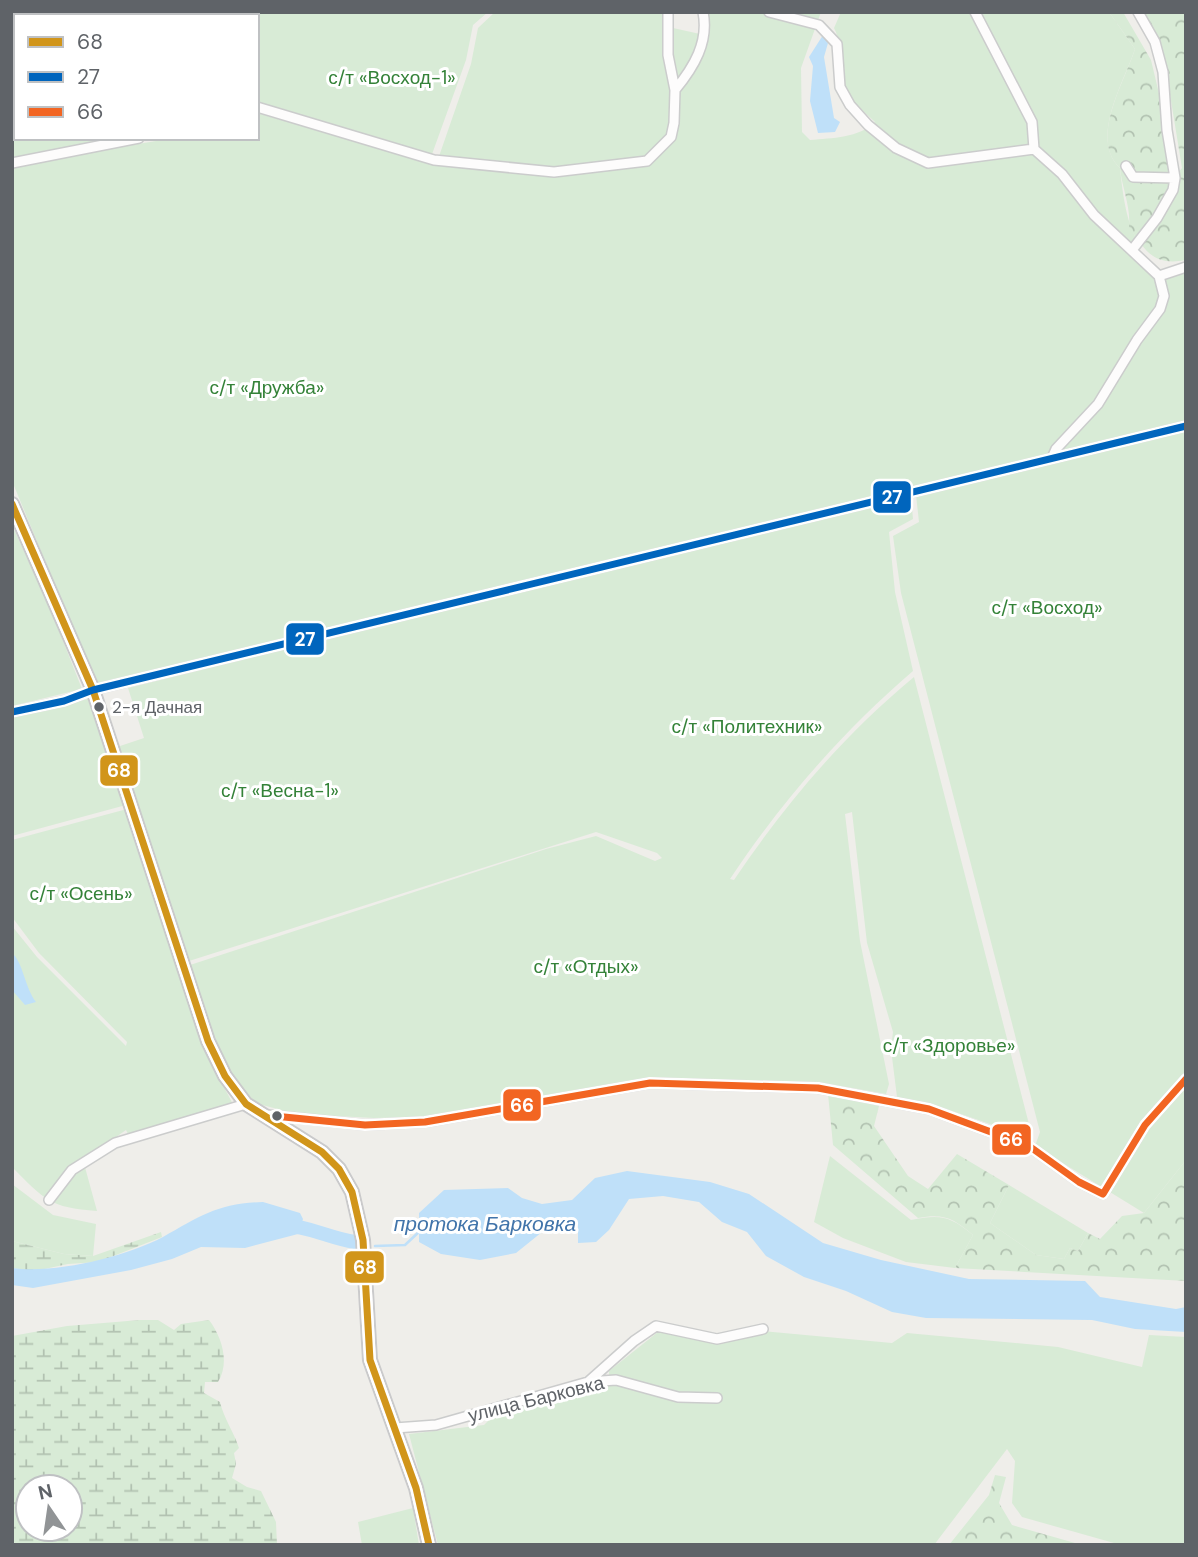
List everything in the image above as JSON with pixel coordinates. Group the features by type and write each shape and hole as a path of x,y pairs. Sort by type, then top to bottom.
{"main road":[{"path":"12,504 93,690 208,1041 225,1076 246,1104 258,1114 322,1152 339,1169 352,1192 363,1240 370,1360 416,1488 429,1545"}],"street":[{"path":"259,108 434,160 554,173 647,161 671,137 675,90 668,55 668,12"},
{"path":"675,90 690,71 702,44 706,27 703,12"},
{"path":"769,12 819,25 837,44 840,88 850,105 868,125 896,148 928,163 1034,149"},
{"path":"975,12 1032,122 1034,149 1062,174 1094,215 1159,276 1164,296 1160,309 1137,340 1098,404 1056,449 1052,458"},
{"path":"1132,250 1157,218 1173,190 1175,178 1167,130 1163,72 1155,42 1138,12"},
{"path":"12,163 129,140"},
{"path":"1126,166 1133,177 1175,178"},
{"path":"1159,276 1186,267"},
{"path":"12,712 64,701 93,690 1186,426"},
{"path":"258,1114 365,1125 425,1122 650,1083 818,1088 929,1109 1030,1146 1079,1182 1103,1194 1145,1125 1186,1079"},
{"path":"49,1200 72,1170 115,1143 246,1104"},
{"path":"587,1382 634,1341 656,1326 717,1339 763,1329"},
{"name":"улица Барковка","path":"395,1428 436,1425 587,1382 616,1380 678,1397 717,1398"}],"green space":[{"name":"с/т «Восход-1»","path":"12,12 488,12 473,25 466,60 431,157 259,104 259,14 14,14"},
{"name":"с/т «Дружба»","path":"495,12 664,12 664,26 709,36 707,12 821,12 801,68 802,132 810,140 853,134 875,122 854,102 845,88 834,28 841,12 1109,12 1135,49 1108,126 1111,156 1120,168 1127,215 1137,239 1127,250 1157,279 1186,270 1186,422 96,684 12,481 12,165 162,140 259,140 259,114 436,165 471,64 478,28"},
{"path":"1109,12 1123,12 1151,60 1178,173 1182,168 1163,52 1144,12 1186,12 1186,260 1158,259 1146,250 1129,227 1129,212 1120,168 1111,156 1108,127 1117,94 1135,49"},
{"path":"12,21 14,140 112,140 12,159"},
{"name":"с/т «Восход»","path":"1186,431 1186,1160 1144,1213 1035,1146 1040,1132 901,593 893,536 919,522 916,495"},
{"path":"911,496 913,519 889,532 895,592 913,671 862,718 814,769 730,879 734,880 795,798 839,747 914,677 1031,1132 1027,1137 932,1104 897,1097 891,1049 893,1032 867,943 852,812 845,814 860,941 889,1084 886,1094 818,1082 650,1080 420,1117 374,1118 296,1114 255,1103 234,1077 217,1046 190,965 546,849 596,836 655,861 662,858 657,853 596,832 189,961 117,747 144,738 128,688"},
{"path":"12,525 50,608 82,689 12,706"},
{"path":"88,699 126,805 12,836 12,717"},
{"name":"с/т «Осень»","path":"127,809 202,1046 234,1106 129,1136 126,1130 83,1160 97,1211 81,1210 49,1200 12,1167 12,926 37,957 126,1046 127,1042 39,953 12,917 12,840"},
{"path":"828,1094 879,1106 874,1126 908,1176 928,1189 957,1154 1009,1185 990,1223 1036,1255 1064,1259 1070,1248 1078,1251 1088,1233 1100,1239 1122,1216 1144,1213 1186,1160 1186,1281 955,1268 973,1235 948,1218 918,1218 833,1145"},
{"path":"830,1156 911,1220 945,1218 973,1235 955,1268 906,1262 843,1238 814,1222"},
{"path":"12,1184 53,1215 96,1224 93,1256 64,1254 12,1241"},
{"path":"1009,1185 1088,1233 1078,1251 1070,1248 1064,1259 1036,1255 990,1223"},
{"path":"161,1232 162,1237 98,1262 68,1264 35,1271 12,1268 12,1241 64,1254 93,1256"},
{"path":"140,1320 158,1320 174,1330 181,1324 209,1320 218,1334 224,1359 222,1375 218,1382 205,1382 204,1393 220,1402 239,1448 234,1453 236,1464 232,1478 261,1491 276,1522 277,1545 12,1545 12,1336 67,1326"},
{"path":"761,1331 892,1343 907,1333 1058,1347 1142,1367 1149,1335 1186,1337 1186,1545 1121,1545 1022,1517 1012,1503 1015,1461 1007,1449 934,1545 438,1545 409,1434 484,1425 494,1415 564,1394 609,1386 609,1371 658,1332 717,1342"},
{"path":"995,1475 1006,1477 999,1503 1012,1525 1082,1545 949,1545 989,1495"},
{"path":"413,1508 419,1545 362,1545 358,1522"}],"water":[{"path":"823,35 828,43 824,57 834,118 840,122 835,132 818,133 810,101 813,66 809,57"},
{"path":"12,953 19,962 36,1002 25,1005 12,990"},
{"name":"протока Барковка","path":"627,1171 710,1182 749,1194 823,1243 881,1260 969,1279 1085,1281 1100,1297 1176,1309 1186,1307 1186,1332 1135,1329 1092,1320 926,1318 892,1312 846,1291 804,1277 766,1256 747,1232 722,1222 699,1202 663,1196 629,1199 609,1230 596,1242 578,1243 578,1222 552,1224 516,1253 480,1260 441,1254 419,1242 419,1213 444,1190 508,1188 522,1198 542,1204 572,1200 595,1178"},
{"path":"263,1202 300,1213 303,1219 298,1234 245,1248 201,1247 172,1259 131,1270 33,1288 12,1285 12,1268 69,1266 110,1257 163,1237 210,1212 234,1205"}],"waterway":[{"path":"283,1225 355,1242"},
{"path":"375,1246 405,1245 421,1230"}],"transit line":[{"name":"27","path":"12,712 64,701 93,690 1186,426"},
{"name":"68","path":"12,504 93,690 208,1041 225,1076 246,1104 322,1152 339,1169 352,1192 363,1240 370,1360 416,1488 429,1545"},
{"name":"66","path":"274,1116 365,1125 425,1122 650,1083 818,1088 929,1109 1029,1146 1079,1182 1103,1194 1145,1125 1186,1079"}],"place":[{"name":"2-я Дачная","path":"99,707"}],"park label":[{"name":"с/т «Политехник»","path":"747,726"},
{"name":"с/т «Весна-1»","path":"280,790"},
{"name":"с/т «Отдых»","path":"586,966"},
{"name":"с/т «Здоровье»","path":"949,1045"}]}
